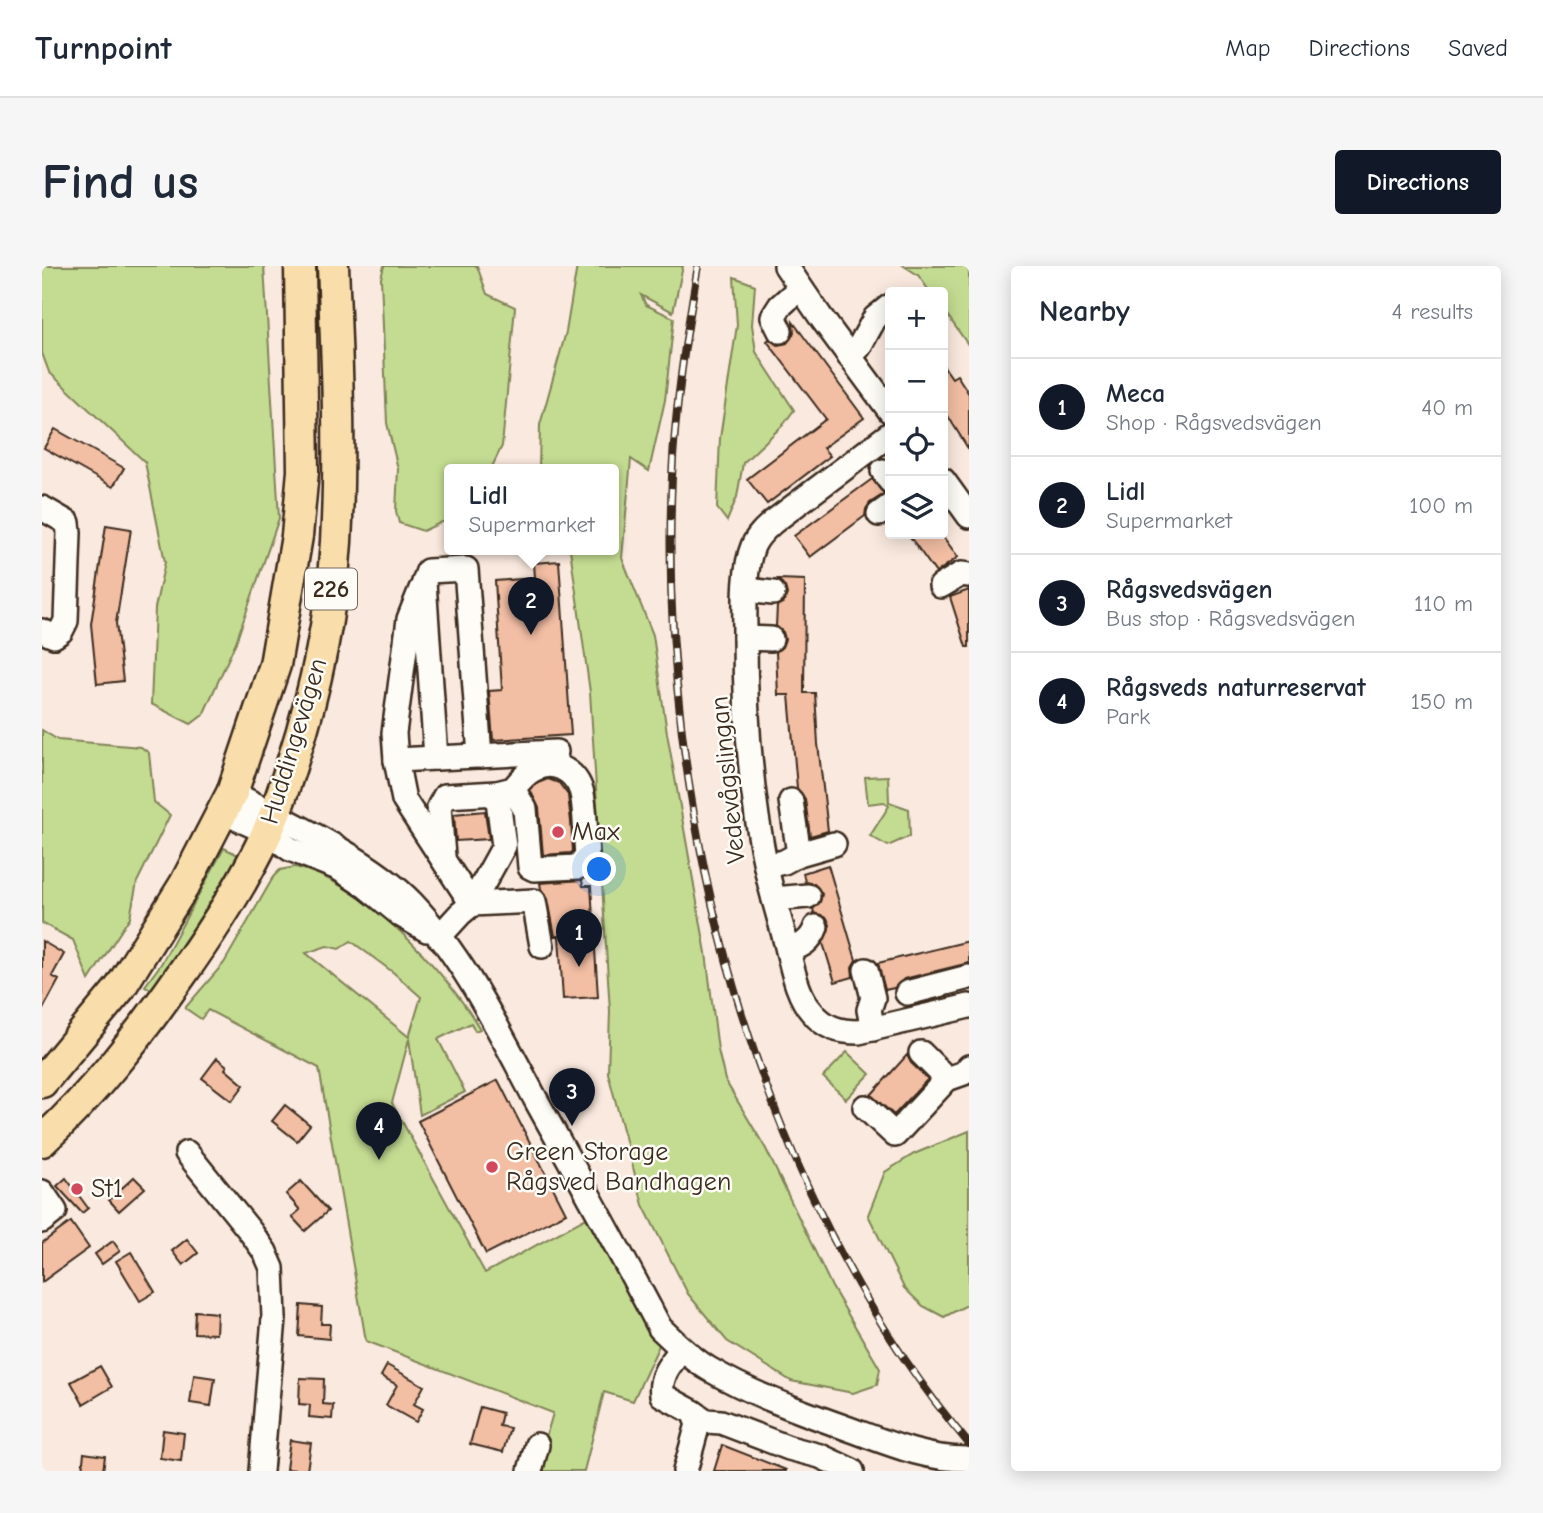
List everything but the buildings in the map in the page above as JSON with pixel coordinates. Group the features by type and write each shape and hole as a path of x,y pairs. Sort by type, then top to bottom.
{"main road":[{"path":"285,266 304,403"},
{"name":"Huddingevägen","path":"42,1082 89,1028 140,959 185,884 228,802 275,665 297,537 303,471 300,266"},
{"name":"Huddingevägen","path":"42,1141 100,1084 134,1042 215,928 271,823 299,742 314,687 336,541 337,357 333,266"},
{"path":"337,357 348,294 349,266"}],"street":[{"path":"786,266 885,404"},
{"path":"779,331 773,317 780,306 800,288"},
{"path":"849,356 859,347 875,318 885,310"},
{"name":"Vedevågslingan","path":"885,438 763,530 752,547 745,638 746,711 752,786 774,899 800,991 810,1011 829,1027 841,1032 859,1032 871,1019 969,1006"},
{"path":"948,487 969,516"},
{"path":"42,508 68,523 69,533 66,621 61,631 54,636 42,631"},
{"path":"472,904 404,800 396,760 394,733 409,619 428,571 466,569 480,756"},
{"path":"941,586 961,574 969,575"},
{"path":"424,582 436,758"},
{"path":"747,590 773,593"},
{"path":"745,638 771,639"},
{"path":"396,760 556,752"},
{"path":"443,860 439,807 445,796 505,791 538,767 559,765 569,771 580,789 587,855 584,862 578,866 530,867 525,809 505,791"},
{"path":"439,937 472,904 504,846 505,791"},
{"path":"228,802 379,875 412,903 472,986 660,1328 682,1349 708,1368 760,1394 909,1451 957,1463"},
{"path":"759,828 792,812 805,858"},
{"path":"766,866 805,858 834,844"},
{"path":"774,899 808,896"},
{"path":"472,904 534,901 542,946"},
{"path":"788,951 803,945 813,936 816,927"},
{"path":"861,975 873,998 871,1019"},
{"path":"907,993 969,977"},
{"path":"921,1054 947,1079"},
{"path":"865,1107 895,1135 947,1079 964,1073 969,1067"},
{"path":"187,1153 250,1231 265,1252 272,1268 274,1318 261,1471"},
{"path":"42,1192 46,1194 55,1211 42,1221"},
{"path":"682,1349 664,1374 662,1395 706,1421 721,1422 789,1448 820,1456 852,1471"},
{"path":"685,1471 698,1424 693,1412"},
{"path":"530,1471 537,1445"}],"green space":[{"path":"42,266 264,266 279,518 236,642 203,715 191,724 151,704 155,608 165,562 145,462 49,372 42,353"},
{"path":"384,266 477,266 487,294 515,307 502,446 493,464 444,464 444,522 423,531 399,523 396,511 398,469 387,423 381,278"},
{"path":"577,266 683,266 673,312 641,295 646,305 674,318 665,400 649,471 631,459 622,558 653,635 667,733 706,953 718,1050 725,1080 766,1149 832,1287 880,1369 877,1385 853,1393 791,1381 727,1341 688,1294 643,1205 608,1073 610,1011 590,692 571,555 619,555 619,464 539,464 540,425 566,332"},
{"path":"904,266 969,266 969,346 948,316 948,287 926,287 918,275"},
{"path":"734,277 755,285 752,325 756,352 794,410 783,425 743,463 737,497 727,521 717,508 720,438 737,325"},
{"path":"42,730 58,740 141,747 149,753 154,802 170,815 137,882 130,917 89,980 73,940 42,923"},
{"path":"888,776 889,802 909,809 910,836 888,846 870,836 889,806 884,802 868,804 865,777"},
{"path":"224,848 242,857 158,993 145,986 161,964"},
{"path":"295,867 321,876 348,890 375,909 446,981 480,1029 475,1031 471,1023 438,1039 465,1092 420,1115 409,1039 392,1103 485,1273 588,1217 662,1339 633,1401 604,1392 584,1471 536,1471 553,1413 366,1341 319,1068 208,1010 201,1019 185,1008 224,963 280,870","holes":["351,941 421,997 409,1037 306,953 327,946 339,949"]},
{"path":"847,1052 870,1074 846,1099 823,1077"},
{"path":"969,1131 969,1304 944,1317 923,1306 904,1288 868,1215 885,1172 914,1154"}],"railway":[{"path":"698,266 673,450 672,603 682,731 703,861 734,989 777,1113 830,1232 894,1343 969,1444"}],"place":[{"name":"Lidl","path":"531,635"},
{"name":"Max","path":"558,832"},
{"name":"Meca","path":"579,967"},
{"name":"Rågsvedsvägen","path":"572,1126"},
{"name":"Rågsveds naturreservat","path":"379,1160"},
{"name":"Green Storage Rågsved Bandhagen","path":"492,1167"},
{"name":"St1","path":"77,1189"}]}
